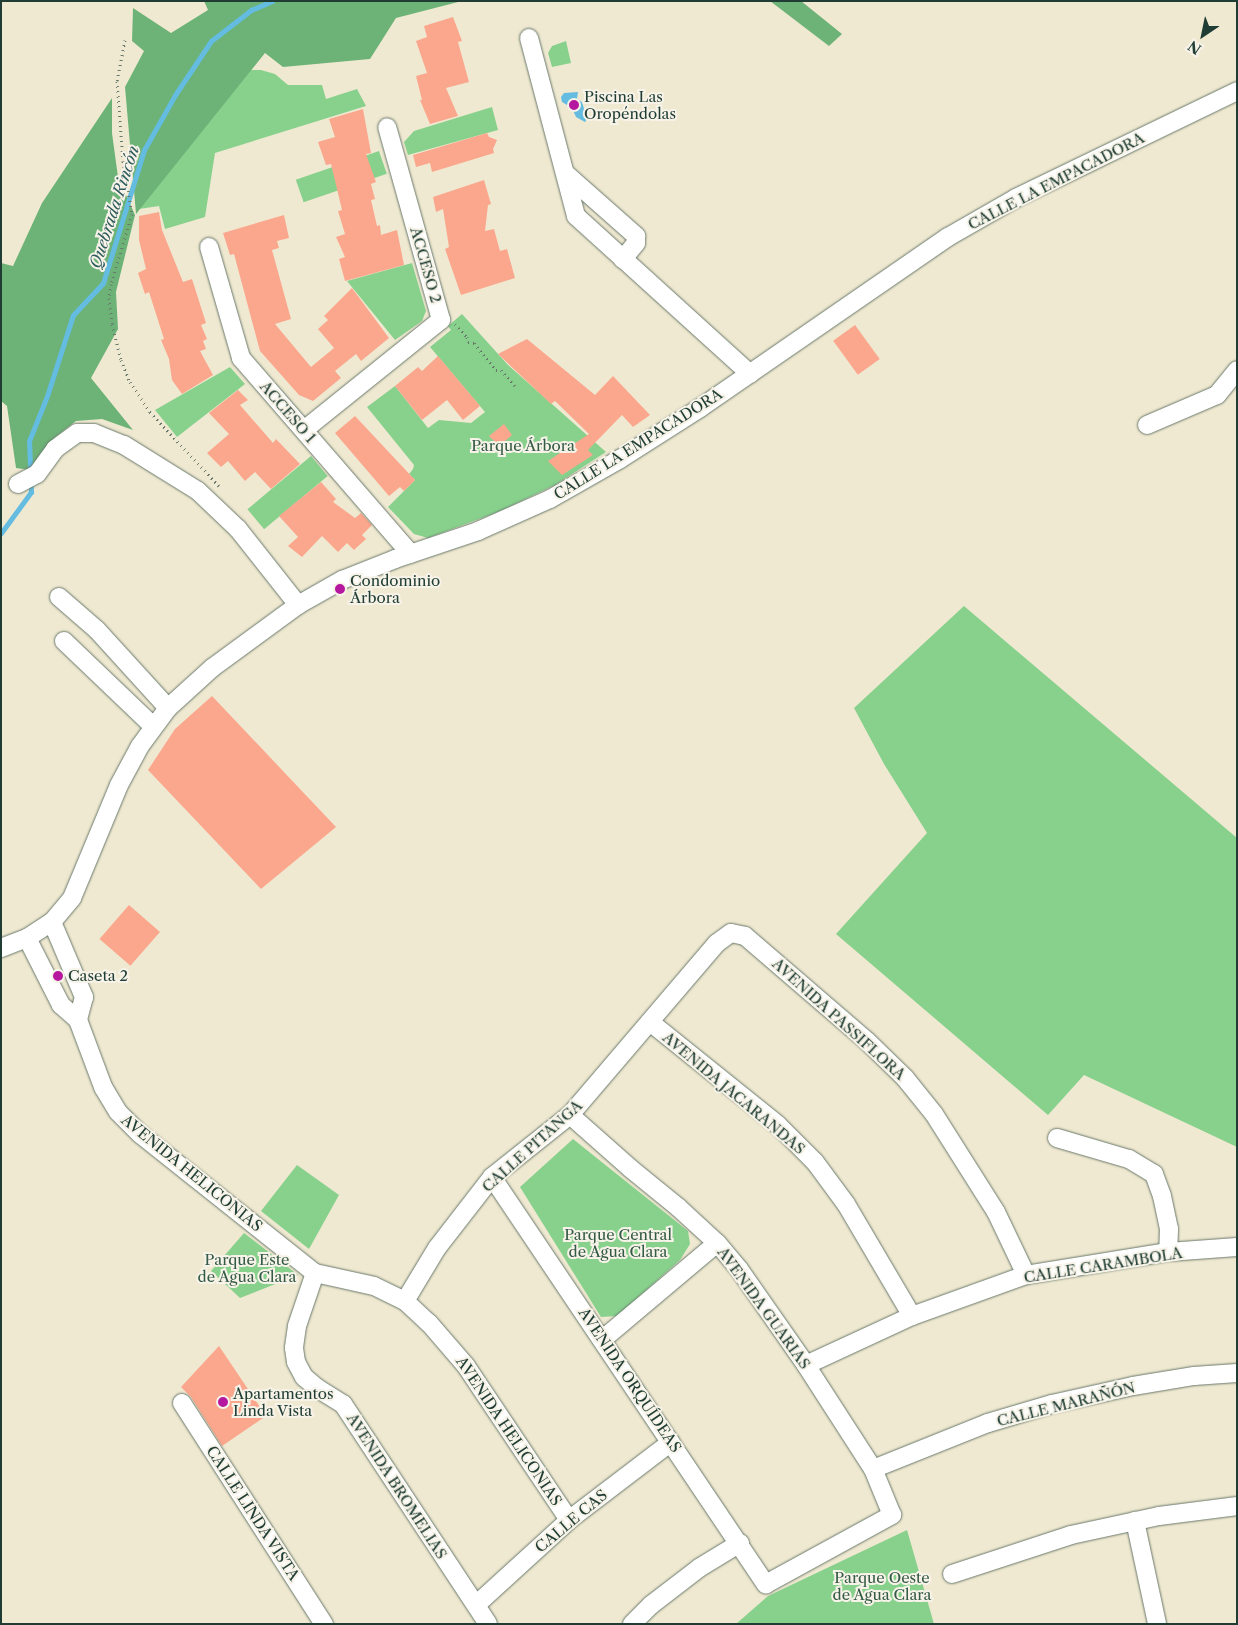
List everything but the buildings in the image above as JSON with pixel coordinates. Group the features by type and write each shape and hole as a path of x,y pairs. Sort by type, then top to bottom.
{"street":[{"path":"530,38 576,216 750,374"},
{"name":"CALLE LA EMPACADORA","path":"1,948 27,938 52,922 72,898 119,785 153,726 168,708 212,668 298,604 342,580 411,554 478,532 550,499 620,459 750,374 948,237 1016,198 1237,91"},
{"name":"ACCESO 2","path":"304,430 442,320 387,127"},
{"path":"566,174 636,236 636,243 623,259"},
{"name":"ACCESO 1","path":"209,247 240,358 411,554"},
{"path":"1147,425 1217,395 1237,370"},
{"path":"18,484 37,474 54,449 76,433 94,432 124,444 198,492 238,529 298,604"},
{"path":"59,597 97,630 168,708"},
{"path":"64,641 153,726"},
{"path":"52,922 84,997 78,1020"},
{"name":"CALLE PITANGA","path":"405,1301 437,1248 492,1177 570,1115 717,943 731,933"},
{"name":"AVENIDA PASSIFLORA","path":"731,933 745,936 752,941 867,1041 905,1078 934,1114 996,1212 1026,1275"},
{"name":"AVENIDA HELICONIAS","path":"27,938 61,1005 78,1020 103,1087 118,1112 140,1134 315,1273 374,1286 405,1301 430,1323 466,1366 569,1520"},
{"name":"AVENIDA JACARANDAS","path":"650,1022 778,1125 814,1162 846,1204 912,1316"},
{"name":"AVENIDA GUARIAS","path":"570,1115 630,1168 680,1208 739,1268 806,1365 873,1469 892,1516 766,1584"},
{"path":"1057,1138 1129,1159 1154,1174 1162,1196 1169,1229 1168,1252"},
{"name":"AVENIDA ORQUÍDEAS","path":"492,1177 603,1339 766,1584"},
{"path":"603,1339 716,1243"},
{"name":"CALLE CARAMBOLA","path":"806,1365 912,1316 1026,1275 1168,1252 1237,1247"},
{"name":"AVENIDA BROMELIAS","path":"315,1273 297,1326 294,1348 296,1362 304,1377 343,1404 488,1624"},
{"name":"CALLE MARAÑÓN","path":"873,1469 988,1423 1052,1404 1142,1384 1194,1376 1237,1373"},
{"name":"CALLE LINDA VISTA","path":"182,1403 324,1624"},
{"name":"CALLE CAS","path":"476,1605 569,1520 671,1442"},
{"path":"952,1574 1071,1535 1135,1521 1237,1506"},
{"path":"1135,1521 1157,1624"},
{"path":"632,1624 650,1605 699,1568 740,1543"}],"path":[{"path":"125,40 117,81 122,152 132,214 111,284 109,298 112,324 121,360 130,382 150,412 226,493"},
{"path":"452,322 467,337 468,342 474,343 496,370 501,370 515,386"}],"green space":[{"path":"204,1 462,1 396,18 370,59 283,67 265,53 136,214 125,87 144,51 132,41 133,8 171,33 208,10"},
{"path":"770,1 801,1 842,34 829,46"},
{"path":"566,41 571,63 552,67 548,53 552,46"},
{"path":"251,70 261,70 275,74 288,85 322,85 326,99 357,89 366,106 215,153 205,217 165,229 159,206 139,209"},
{"path":"112,98 112,133 118,177 135,215 116,292 118,329 91,378 133,430 102,419 76,421 54,438 37,471 16,468 7,406 1,401 1,263 13,266 42,203"},
{"path":"492,107 498,130 408,155 404,142 414,131"},
{"path":"379,151 387,174 304,202 296,180"},
{"path":"412,263 426,311 422,321 395,340 347,281"},
{"name":"Parque Árbora","path":"462,314 508,365 606,452 555,485 498,512 428,538 414,534 388,507 415,480 409,474 414,465 367,407 395,386 428,428 439,420 471,423 485,412 430,347 451,330 448,326"},
{"path":"230,367 245,384 177,437 155,410"},
{"path":"311,456 328,476 264,529 247,509"},
{"path":"964,606 1237,838 1237,1147 1084,1075 1048,1115 836,934 927,833 884,764 854,708"},
{"name":"Parque Central de Agua Clara","path":"573,1139 688,1231 690,1244 680,1260 617,1316 601,1317 520,1187"},
{"path":"297,1165 339,1195 309,1249 261,1211"},
{"name":"Parque Este de Agua Clara","path":"244,1233 298,1275 240,1298 211,1271"},
{"name":"Parque Oeste de Agua Clara","path":"907,1530 934,1624 736,1624 768,1596"}],"water":[{"name":"Piscina Las Oropéndolas","path":"578,92 577,99 582,102 587,119 585,122 576,117 572,108 562,102 561,97 564,93"}],"waterway":[{"name":"Quebrada Rincón","path":"1,533 31,492 29,441 47,396 73,315 103,283 144,150 175,95 211,41 251,10 272,1"}],"place":[{"name":"Piscina Las Oropéndolas","path":"574,105"},
{"name":"Condominio Árbora","path":"340,589"},
{"name":"Caseta 2","path":"58,976"},
{"name":"Apartamentos Linda Vista","path":"223,1402"}]}
